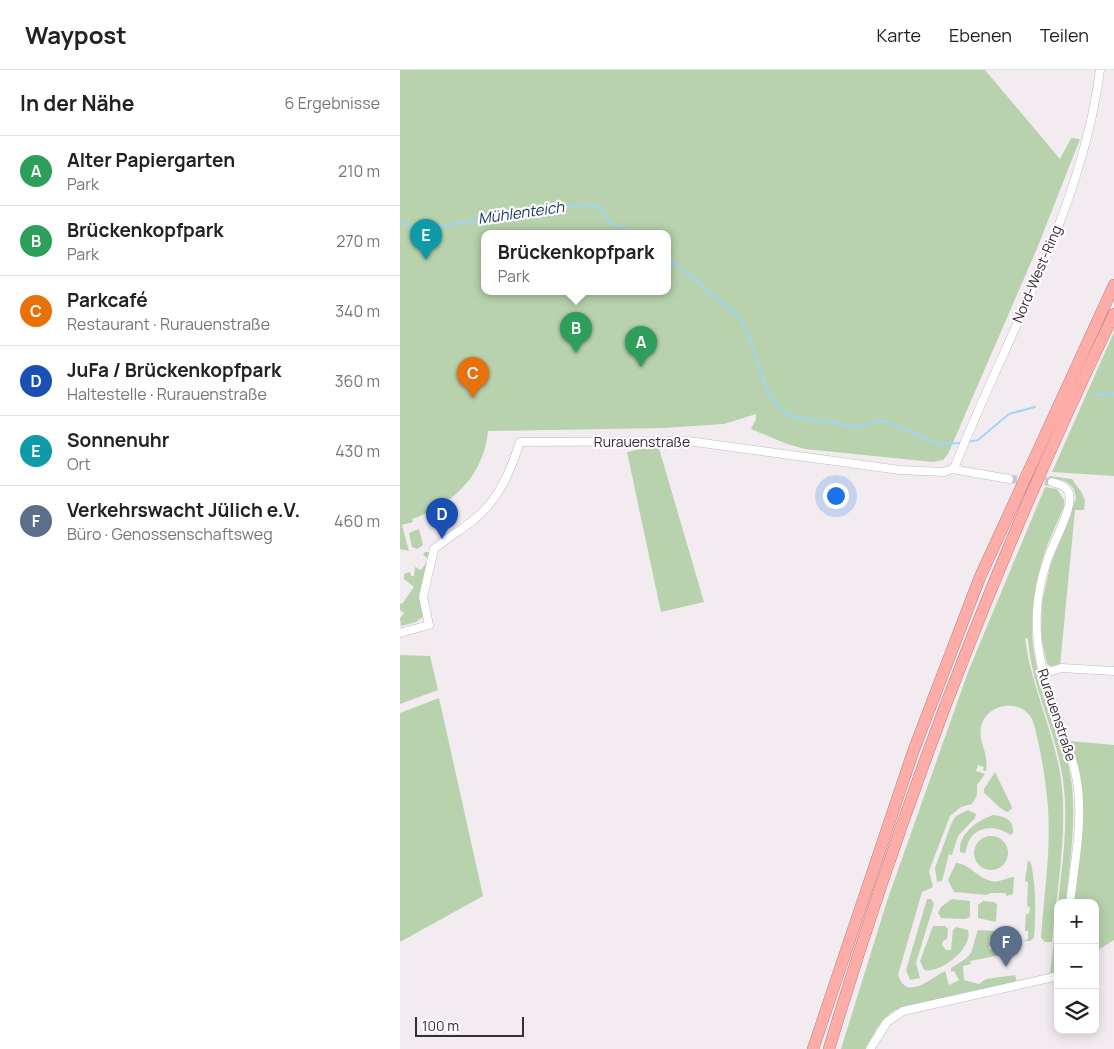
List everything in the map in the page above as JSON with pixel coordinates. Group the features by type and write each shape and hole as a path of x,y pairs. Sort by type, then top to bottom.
{"highway":[{"path":"813,1049 913,752 980,577 1114,284"},
{"path":"830,1048 886,875 958,671 1070,406 1114,314"}],"street":[{"name":"Nord-West-Ring","path":"952,469 955,466 1063,213 1087,137 1100,70"},
{"name":"Rurauenstraße","path":"400,633 430,625 424,597 434,549 480,515 496,496 510,473 520,442 688,441 900,470 938,472 952,469 1009,478"},
{"name":"Rurauenstraße","path":"1052,482 1068,490 1070,501 1048,558 1041,584 1037,610 1037,636 1042,674 1067,743 1078,792 1078,822 1070,899"},
{"path":"1042,674 1061,668 1114,671"},
{"path":"870,1049 887,1022 903,1011 1054,977"}],"green space":[{"path":"400,70 985,70 1060,159 1071,138 1080,139 1038,246 948,454 943,460 933,462 805,449 787,444 751,429 756,419 756,414 724,424 664,428 488,431 480,461 464,486 441,506 412,519 413,522 402,525 409,551 400,549"},
{"path":"1114,332 1114,476 1052,472"},
{"path":"658,445 704,602 661,612 627,452"},
{"path":"1049,476 1072,479 1085,501 1084,510 1075,510 1060,666 1050,666 1047,664 1041,636 1042,603 1050,566 1076,498 1073,488 1067,482 1049,478"},
{"path":"1045,487 1057,489 1064,500 1064,505 1045,551 1038,575 1032,629 1033,647 1040,681 1063,746 1071,780 1073,815 1066,899 1058,899 1065,836 1064,786 1053,736 1033,672 1028,639 1025,638 1032,674 1058,761 1063,799 1063,840 1057,899 1054,899 1052,942 1045,942 1041,938 1049,824 1046,787 1039,745 1034,725 1030,716 1024,710 1008,706 999,707 985,718 981,727 980,732 987,765 986,771 983,770 984,767 978,765 976,771 985,774 977,785 977,795 972,804 961,807 950,816 929,871 933,887 922,892 898,975 902,983 912,988 925,983 945,971 949,985 959,980 954,971 951,972 951,968 969,956 978,930 994,931 995,939 990,938 989,942 994,942 994,946 989,946 989,949 1000,951 1000,955 970,961 971,964 963,966 964,980 979,984 986,979 1015,975 1017,982 895,1010 882,1022 867,1049 841,1049 887,901 968,672"},
{"path":"419,529 423,545 417,549 412,547 409,533"},
{"path":"425,552 430,552 424,616 416,622 401,626 400,618 404,613 400,610 400,603 402,604 414,587 404,579 404,574 410,572 411,576 414,576 415,567 421,570 429,559 423,555"},
{"path":"400,655 430,656 438,690 400,704"},
{"path":"439,698 483,896 400,942 400,713"},
{"path":"1070,741 1114,745 1114,940 1099,949 1099,899 1074,899 1081,822 1076,762"},
{"path":"995,772 1011,805 1012,809 1007,812 984,793 984,789"},
{"path":"968,810 976,814 975,818 958,836 952,855 949,854 942,881 937,882 935,868 952,822 956,816"},
{"path":"993,815 1008,819 1012,824 1013,833 1010,835 1000,830 983,829 974,834 970,839 965,853 960,852 962,839 970,829 981,820"},
{"path":"991,836 998,837 1003,841 1007,846 1007,860 1003,865 998,869 991,870 984,869 979,865 975,860 974,853 975,846 979,841 984,837"},
{"path":"1028,860 1031,863 1034,882 1035,928 1034,938 1030,941 1024,941 1028,939 1028,931 1025,931 1026,914 1029,914 1030,907 1027,906 1028,882 1025,881"},
{"path":"956,863 965,865 991,881 1014,877 1013,894 1006,896 1006,893 990,893 987,895 954,892 948,880"},
{"path":"927,899 931,899 934,904 916,963 920,978 910,980 906,970"},
{"path":"952,899 970,901 970,917 965,919 941,918 938,913 941,907"},
{"path":"983,901 997,904 996,922 978,918 978,905"},
{"path":"933,926 945,926 948,929 947,939 943,941 942,945 946,950 951,950 953,930 956,927 968,930 968,937 965,945 954,959 938,968 924,970 920,961"},
{"path":"1054,940 1054,975 1050,974"}],"waterway":[{"name":"Mühlenteich","path":"400,220 416,230 420,230 507,214 592,204 602,209 611,223 628,230"},
{"name":"Mühlenteich","path":"671,259 739,317 746,329 767,389 774,402 783,411 795,417 839,423 855,428 877,421 886,421 938,444 961,443"},
{"path":"1096,395 1114,394"},
{"name":"Mühlenteich","path":"968,442 978,440 1009,414 1035,407"}],"tunnel":[{"path":"1009,479 1052,482"}],"place":[{"name":"Sonnenuhr","path":"426,260"},
{"name":"Brückenkopfpark","path":"576,353"},
{"name":"Alter Papiergarten","path":"641,367"},
{"name":"Parkcafé","path":"473,398"},
{"name":"JuFa / Brückenkopfpark","path":"442,539"},
{"name":"Verkehrswacht Jülich e.V.","path":"1006,967"}]}
